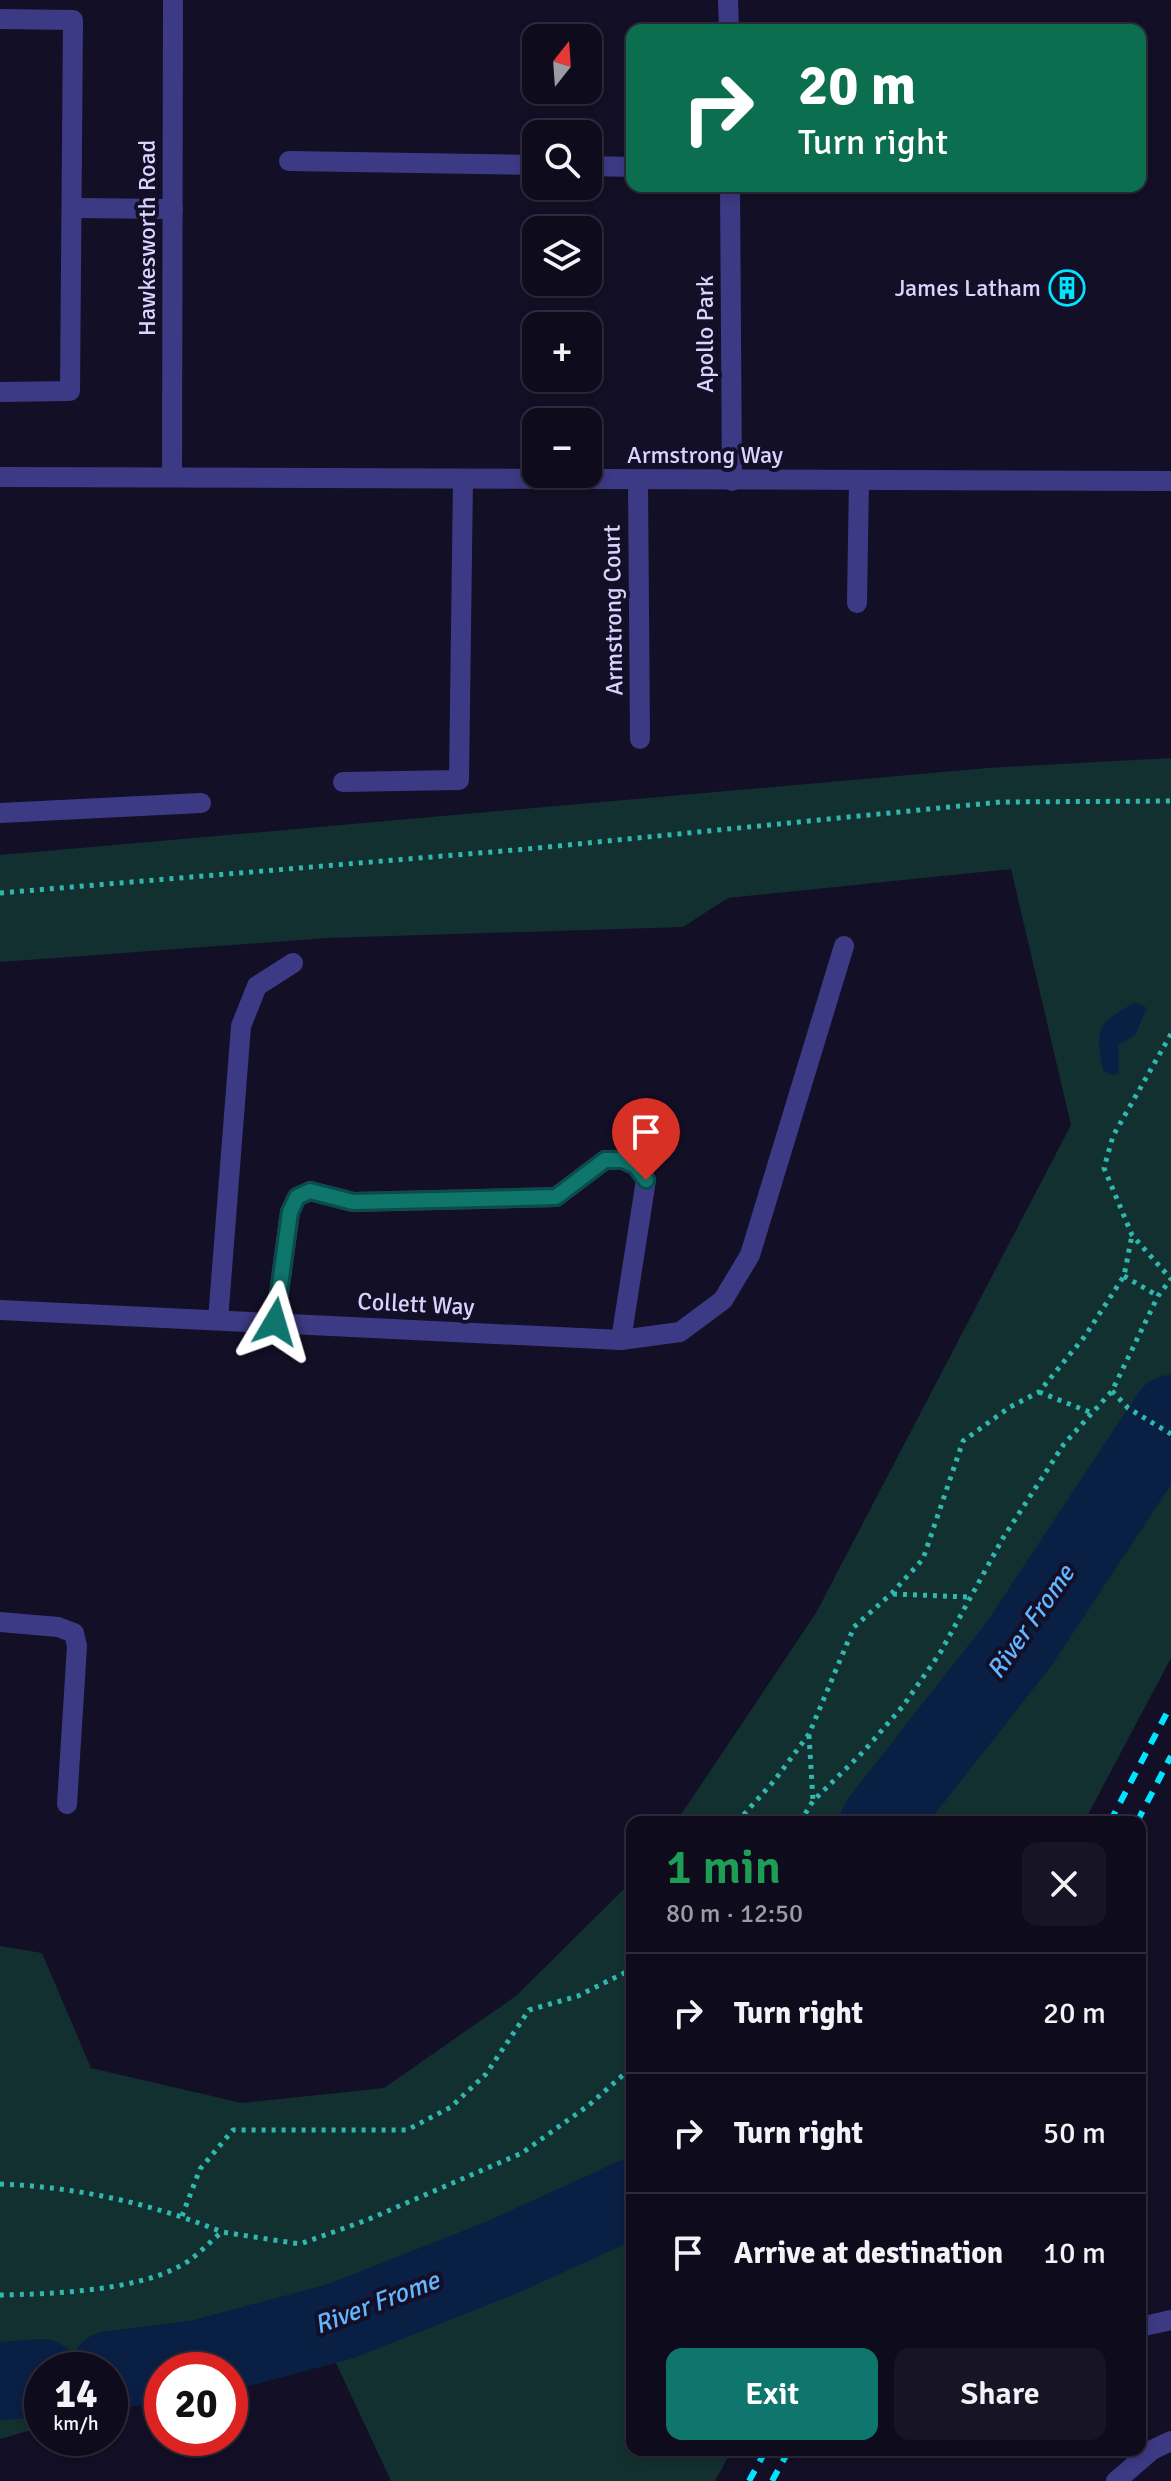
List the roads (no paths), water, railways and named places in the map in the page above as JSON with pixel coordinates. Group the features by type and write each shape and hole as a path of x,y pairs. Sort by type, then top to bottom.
{"street":[{"name":"Hawkesworth Road","path":"172,477 173,0"},
{"path":"728,0 729,24"},
{"path":"0,19 73,20 74,208 70,391 0,392"},
{"path":"289,161 522,165"},
{"path":"602,166 626,167"},
{"name":"Apollo Park","path":"730,192 732,481"},
{"path":"74,208 173,209"},
{"name":"Armstrong Way","path":"0,477 1171,481"},
{"path":"343,782 459,780 463,479"},
{"name":"Armstrong Court","path":"638,481 640,739"},
{"path":"857,603 859,481"},
{"path":"0,813 201,803"},
{"name":"Collett Way","path":"0,1310 621,1340 680,1332 723,1300 750,1255 844,946"},
{"path":"218,1320 241,1026 257,986 293,963"},
{"path":"275,1322 290,1212 297,1197 310,1191 353,1202 556,1197 605,1160 623,1160 636,1166 646,1180 621,1340"},
{"path":"0,1622 58,1627 74,1633 77,1646 67,1804"},
{"path":"1146,2326 1171,2320"},
{"path":"1146,2455 1171,2441"},
{"path":"1116,2481 1145,2456"}],"water":[{"path":"1135,1002 1147,1008 1135,1035 1118,1045 1119,1074 1111,1075 1103,1070 1099,1035 1106,1022"}],"waterway":[{"name":"River Frome","path":"884,1816 1019,1644 1171,1414"},
{"name":"River Frome","path":"128,2368 199,2359 341,2321 503,2257 626,2201"},
{"name":"River Frome","path":"0,2381 24,2379"}],"railway":[{"path":"1113,1816 1171,1705"},
{"path":"1140,1816 1171,1756"},
{"path":"749,2481 763,2456"},
{"path":"772,2481 786,2456"}],"place":[{"name":"James Latham","path":"1067,288"}]}
